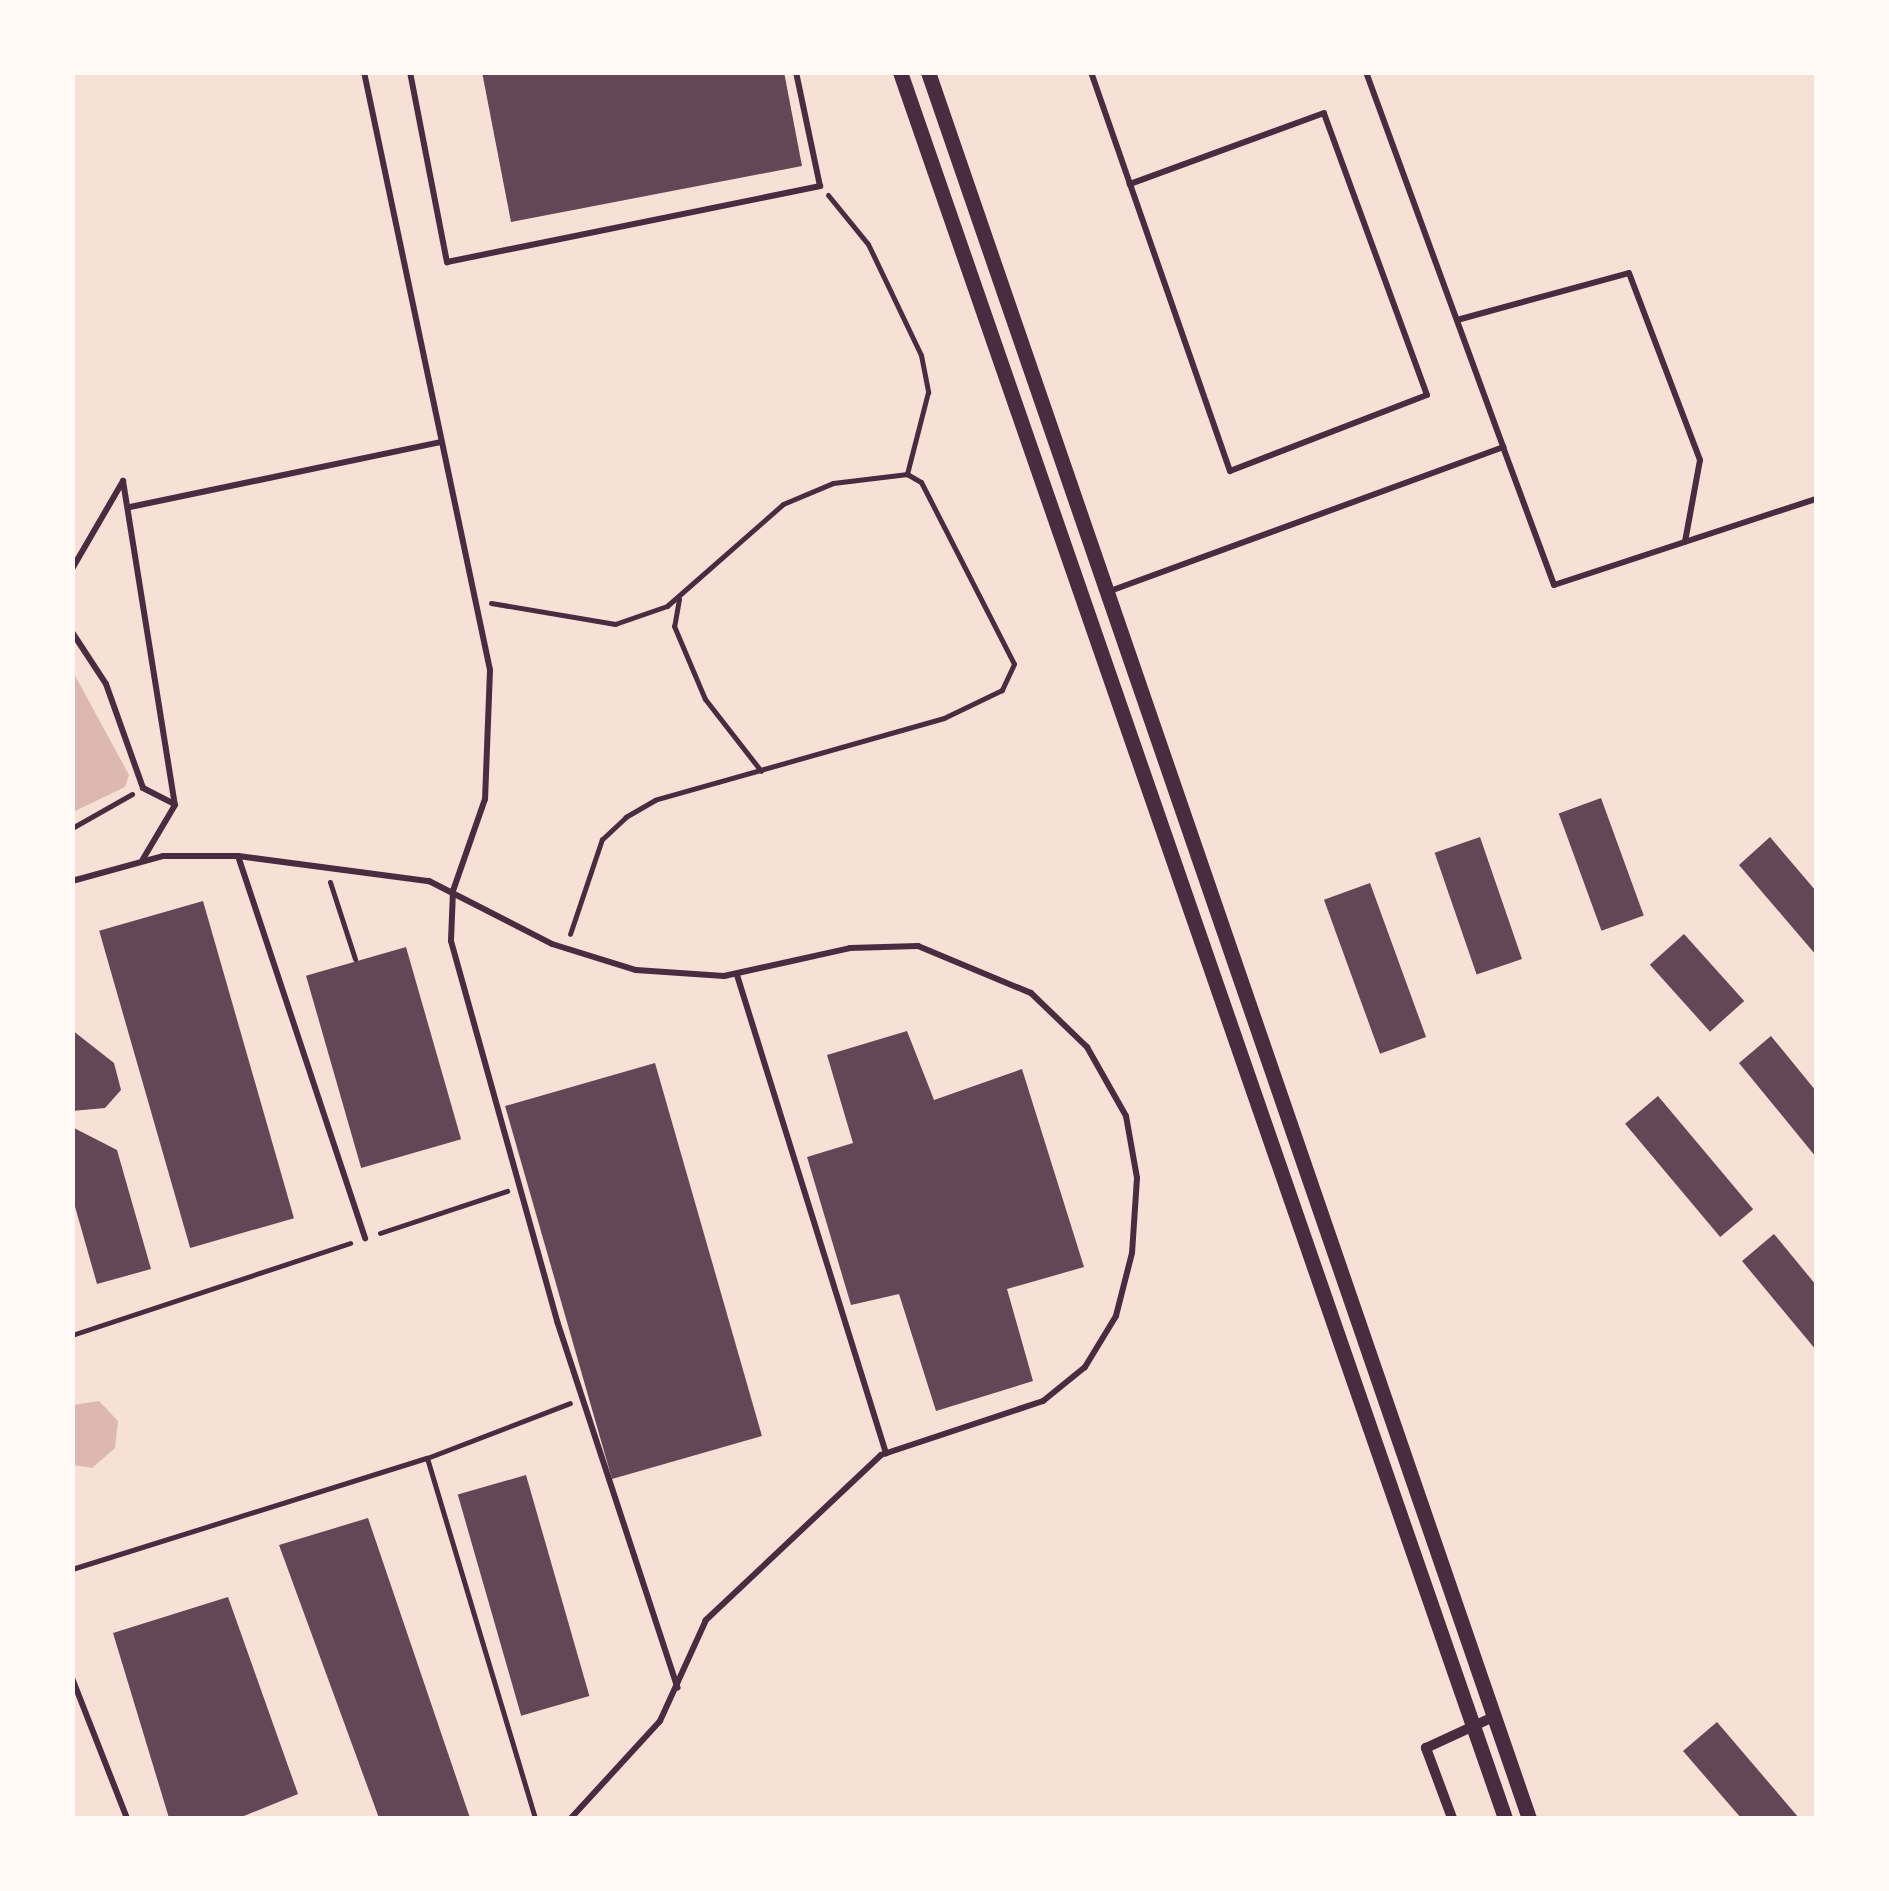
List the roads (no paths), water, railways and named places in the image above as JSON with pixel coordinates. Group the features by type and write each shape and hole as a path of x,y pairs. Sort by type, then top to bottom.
{"street":[{"path":"900,72 1506,1818"},
{"path":"928,72 1104,593 1529,1818"},
{"path":"1452,1818 1426,1748 1493,1717"}],"lane":[{"path":"364,72 474,597 493,741 485,799 453,891 450,941 582,1398 679,1692"},
{"path":"410,72 447,262 820,186 796,72"},
{"path":"1091,72 1130,184 1230,470 1427,395 1324,113 1130,184"},
{"path":"1366,72 1554,585 1816,498"},
{"path":"1457,320 1630,272 1700,460 1685,542"},
{"path":"130,507 440,442"},
{"path":"1104,593 1503,447"},
{"path":"72,569 123,481 175,805 142,860"},
{"path":"72,632 114,702 144,788 175,805"},
{"path":"238,856 365,1238"},
{"path":"72,881 142,860 238,856 325,865 453,891 560,947 636,970 738,975 880,945 973,963 1064,1022 1126,1116 1138,1178 1132,1252 1116,1316 1086,1366 1043,1401 886,1453 706,1620 679,1692 637,1753 571,1818"},
{"path":"738,975 886,1453"},
{"path":"72,1678 127,1818"}]}
